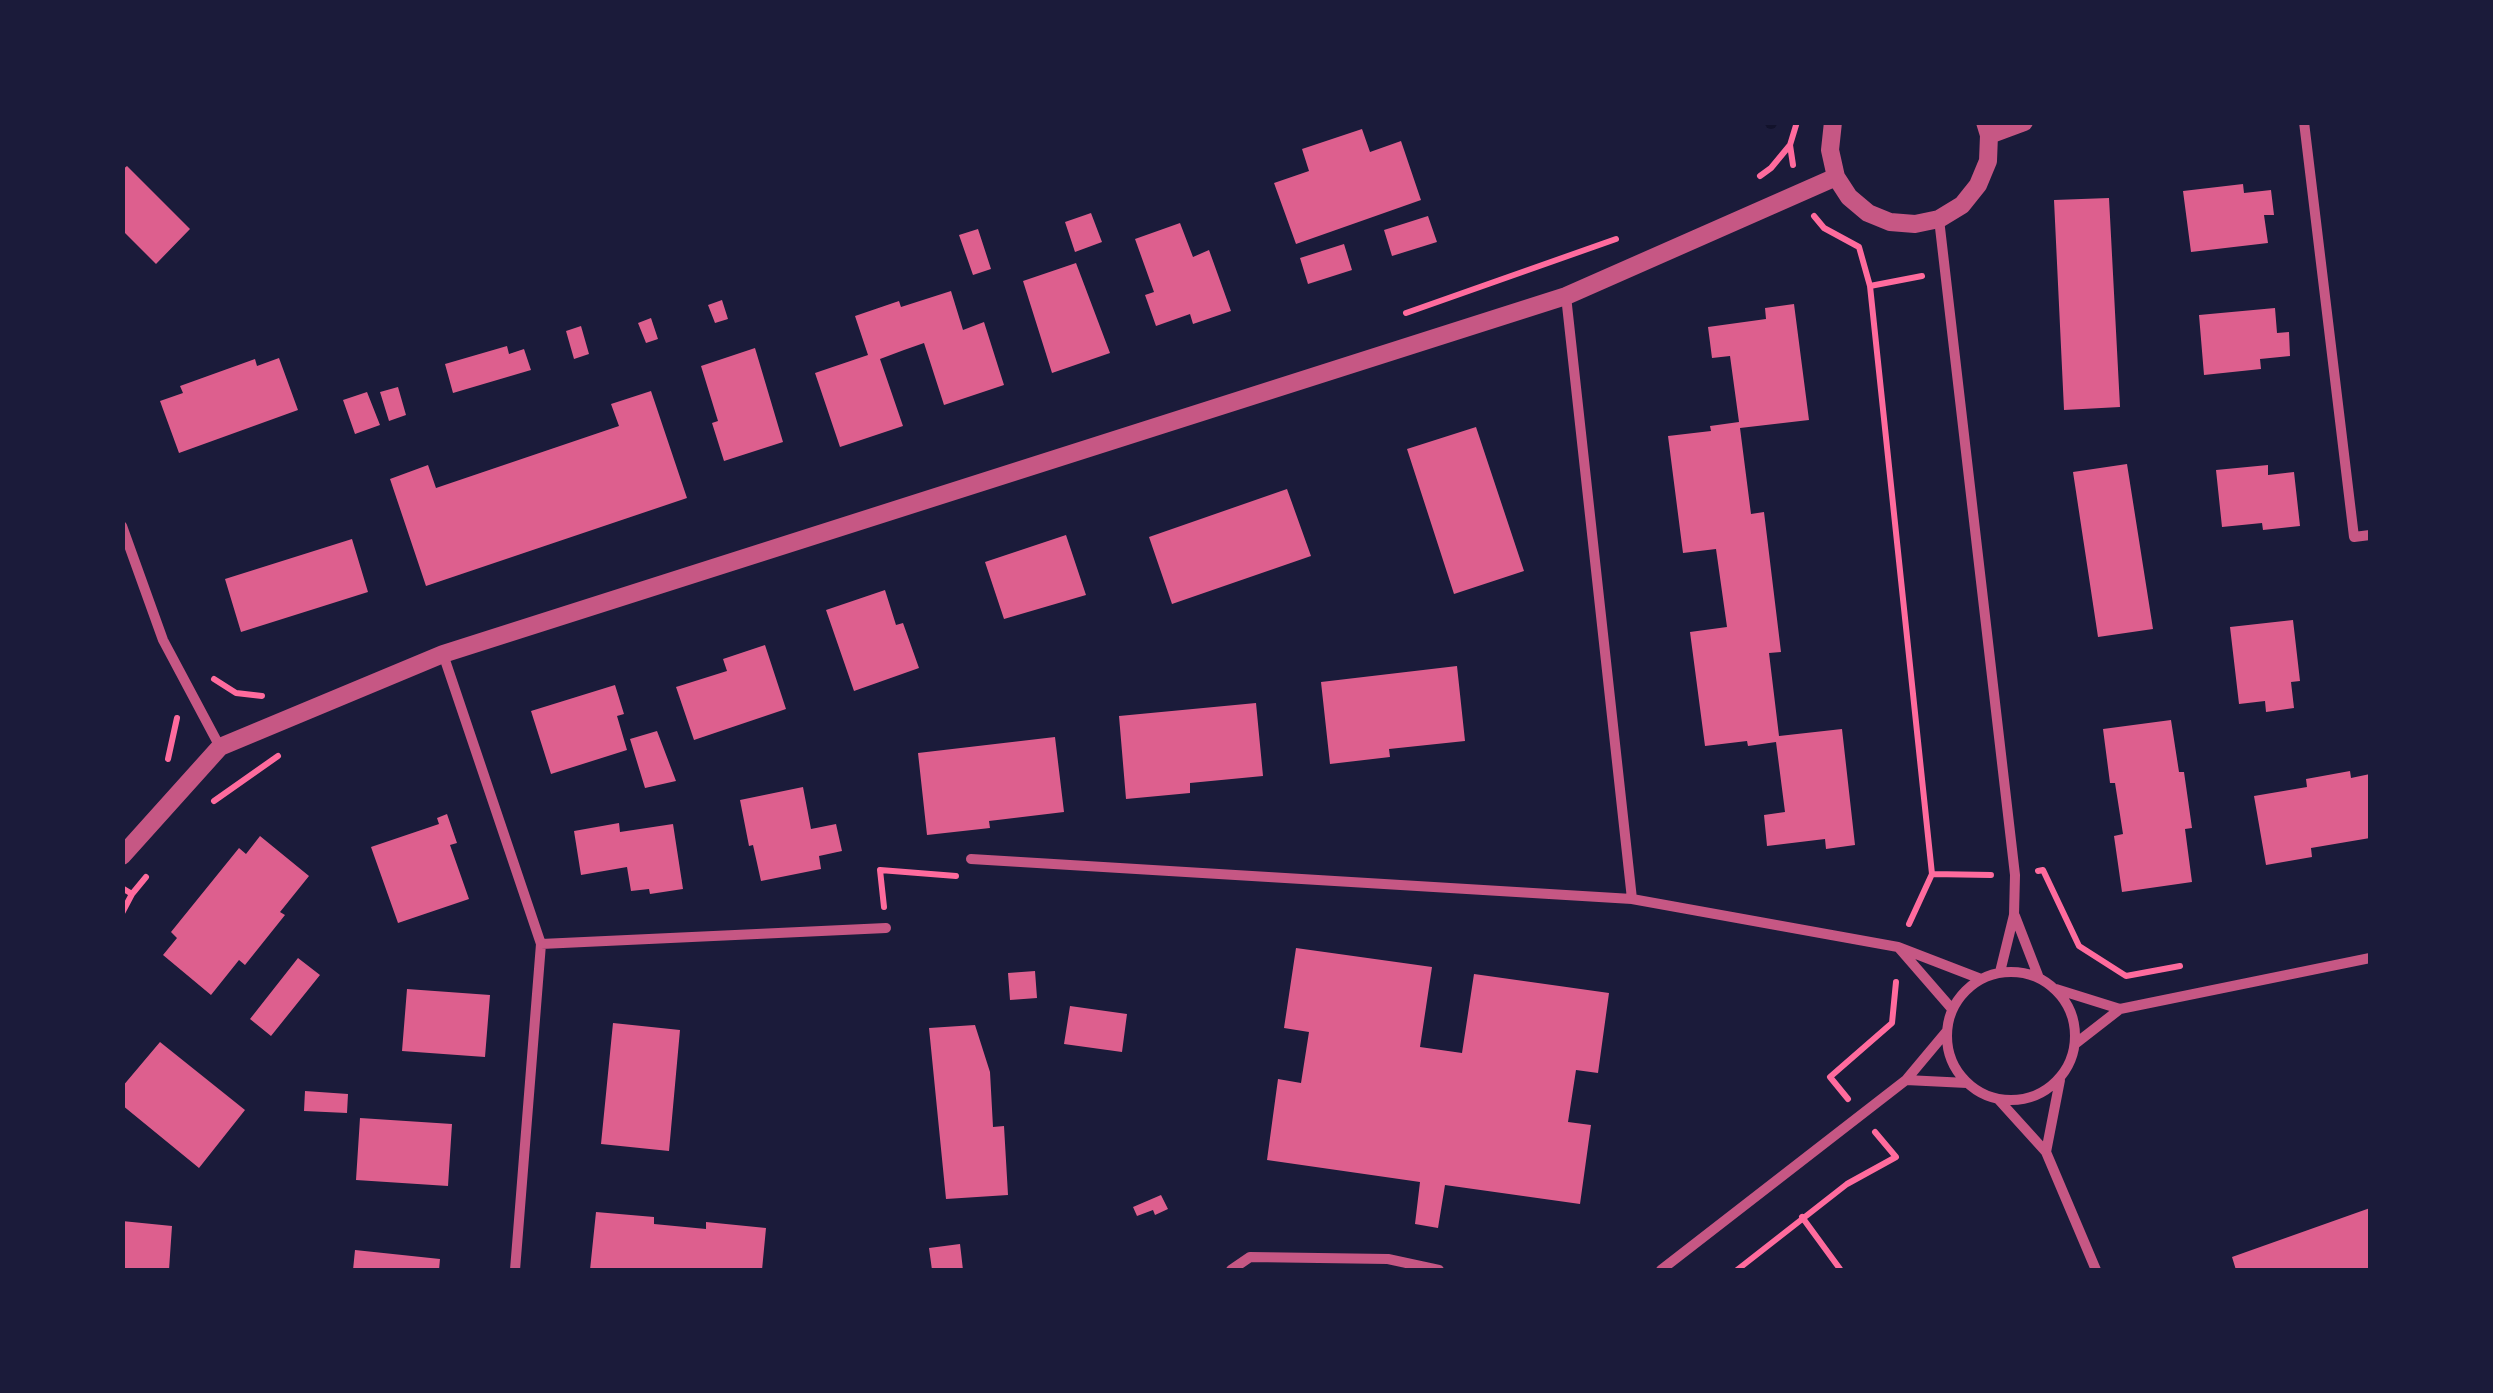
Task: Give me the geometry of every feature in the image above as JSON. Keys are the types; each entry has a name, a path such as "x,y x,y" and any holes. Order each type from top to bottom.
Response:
{"street":[{"path":"1833,122 1830,150 1836,176 1849,197 1868,213 1890,222 1915,224 1939,219 1962,205 1978,185 1988,161 1987,129 2024,122"},
{"path":"2304,122 2354,537 2370,535"},
{"path":"122,856 220,747 444,654 1566,296 1836,176"},
{"path":"1939,219 2015,875 2014,915 2000,972"},
{"path":"1566,296 1632,899"},
{"path":"122,526 163,640 220,747"},
{"path":"444,654 542,944 516,1270"},
{"path":"971,859 1632,899 1898,947 1981,979"},
{"path":"2014,915 2039,978"},
{"path":"542,944 886,928"},
{"path":"1898,947 1952,1010"},
{"path":"2075,1044 2120,1009 2370,958"},
{"path":"1966,1083 1949,1053 1947,1031 1952,1010 1965,991 1981,979 2000,972 2020,972 2056,989 2120,1009"},
{"path":"2046,1152 2060,1078 2075,1044 2075,1025 2068,1005 2056,989"},
{"path":"1661,1270 1906,1080 1947,1031"},
{"path":"1998,1099 2032,1097 2060,1078"},
{"path":"1906,1080 1966,1083 1998,1099 2046,1152 2096,1270"},
{"path":"1231,1270 1250,1257 1388,1259 1439,1270"}],"path":[{"path":"1797,122 1790,145 1796,194 1824,228 1859,247 1870,286 1932,874 1891,971 1896,980 1892,1023 1830,1077"},
{"path":"1870,286 1945,271"},
{"path":"212,802 292,746"},
{"path":"886,928 880,870 968,878 971,859"},
{"path":"122,913 154,867"},
{"path":"1932,874 2015,875 2042,870 2080,946 2126,976 2180,966"},
{"path":"122,888 132,894"},
{"path":"1737,1270 1847,1184 1896,1157"},
{"path":"1802,1217 1840,1269"}],"building":[{"path":"1362,129 1370,152 1401,141 1421,200 1296,244 1274,183 1309,171 1302,149"},
{"path":"127,166 190,229 156,264 122,230 122,170"},
{"path":"2243,184 2244,193 2271,190 2274,215 2264,215 2268,243 2191,252 2183,191"},
{"path":"2109,198 2120,407 2064,410 2054,200"},
{"path":"1091,213 1102,242 1075,252 1065,222"},
{"path":"1428,216 1437,242 1392,256 1384,230"},
{"path":"1180,223 1193,257 1209,250 1231,311 1193,324 1190,314 1156,326 1145,295 1154,292 1135,239"},
{"path":"978,229 991,269 973,275 959,235"},
{"path":"1344,244 1352,270 1308,284 1300,258"},
{"path":"1076,263 1110,353 1052,373 1023,281"},
{"path":"951,291 963,330 984,322 1004,385 944,405 924,343 880,359 903,426 840,447 815,373 868,355 855,316 899,301 901,307"},
{"path":"722,300 728,319 715,323 708,305"},
{"path":"1794,304 1809,420 1740,428 1751,514 1764,512 1781,652 1769,653 1779,736 1842,729 1855,845 1826,849 1825,839 1767,846 1764,815 1785,812 1776,742 1705,746 1690,632 1727,627 1716,549 1683,553 1668,436 1711,431 1710,426 1739,422 1730,356 1712,358 1708,327 1766,319 1765,308"},
{"path":"2275,308 2277,333 2289,332 2290,356 2260,359 2261,369 2204,375 2199,315"},
{"path":"651,318 658,339 646,343 638,323"},
{"path":"581,326 589,354 574,359 566,331"},
{"path":"507,346 509,354 524,349 531,370 453,393 445,364"},
{"path":"755,348 783,442 724,461 712,423 718,421 701,366"},
{"path":"279,358 298,410 179,453 160,401 183,393 180,386 255,359 257,366"},
{"path":"398,387 406,415 389,421 380,392"},
{"path":"651,391 687,498 426,586 390,479 428,465 436,488 619,426 611,404"},
{"path":"367,392 380,425 355,434 343,400"},
{"path":"1476,427 1524,571 1454,594 1407,449"},
{"path":"2127,464 2153,629 2098,637 2073,472"},
{"path":"2268,465 2268,475 2294,472 2300,526 2263,530 2262,523 2222,527 2216,470"},
{"path":"1287,489 1311,556 1172,604 1149,537"},
{"path":"1066,535 1086,595 1004,619 985,562"},
{"path":"352,539 368,592 241,632 225,579"},
{"path":"885,590 896,625 903,623 919,668 854,691 826,610"},
{"path":"2293,620 2300,681 2291,682 2294,708 2266,712 2265,701 2239,704 2230,627"},
{"path":"765,645 786,709 694,740 676,687 727,671 723,659"},
{"path":"1457,666 1465,741 1389,749 1390,757 1330,764 1321,682"},
{"path":"615,685 624,714 617,716 627,750 551,774 531,711"},
{"path":"1256,703 1263,776 1190,783 1190,793 1126,799 1119,716"},
{"path":"2171,720 2192,828 2185,829 2192,882 2122,892 2114,836 2123,834 2115,783 2110,783 2103,729"},
{"path":"657,731 676,781 645,788 630,739"},
{"path":"1055,737 1064,812 989,821 990,828 927,835 918,753"},
{"path":"2350,771 2351,778 2370,774 2370,838 2311,848 2312,857 2266,865 2254,796 2307,787 2306,779"},
{"path":"803,787 811,829 836,824 842,851 819,856 821,869 761,881 740,800"},
{"path":"447,814 457,843 450,845 469,899 398,923 371,847 439,824 437,818"},
{"path":"619,823 620,832 673,824 683,889 650,894 649,889 631,891 627,867 581,875 574,831"},
{"path":"260,836 309,876 280,912 285,915 245,965 239,960 211,995 163,955 177,938 171,932 239,848 246,854"},
{"path":"1296,948 1432,967 1420,1047 1462,1053 1474,974 1609,993 1598,1073 1576,1070 1568,1122 1591,1125 1580,1204 1445,1185 1438,1228 1415,1224 1420,1182 1267,1160 1278,1079 1301,1083 1309,1032 1284,1028"},
{"path":"298,958 320,975 271,1036 250,1019"},
{"path":"1035,971 1037,998 1010,1000 1008,973"},
{"path":"407,989 490,995 485,1057 402,1051"},
{"path":"1070,1006 1127,1014 1122,1052 1064,1044"},
{"path":"613,1023 680,1030 669,1151 601,1144"},
{"path":"975,1025 990,1072 993,1127 1004,1126 1008,1195 946,1199 929,1028"},
{"path":"160,1042 245,1110 199,1168 122,1105 122,1087"},
{"path":"305,1091 348,1094 347,1113 304,1111"},
{"path":"360,1118 452,1124 448,1186 356,1180"},
{"path":"1161,1195 1168,1209 1137,1216 1133,1207"},
{"path":"2370,1208 2370,1270 2236,1270 2232,1257"},
{"path":"596,1212 654,1217 654,1224 706,1229 706,1222 766,1228 762,1270 590,1270"},
{"path":"122,1221 172,1226 169,1270 122,1270"},
{"path":"960,1244 963,1270 932,1270 929,1248"},
{"path":"355,1250 440,1259 439,1270 353,1270"}]}
